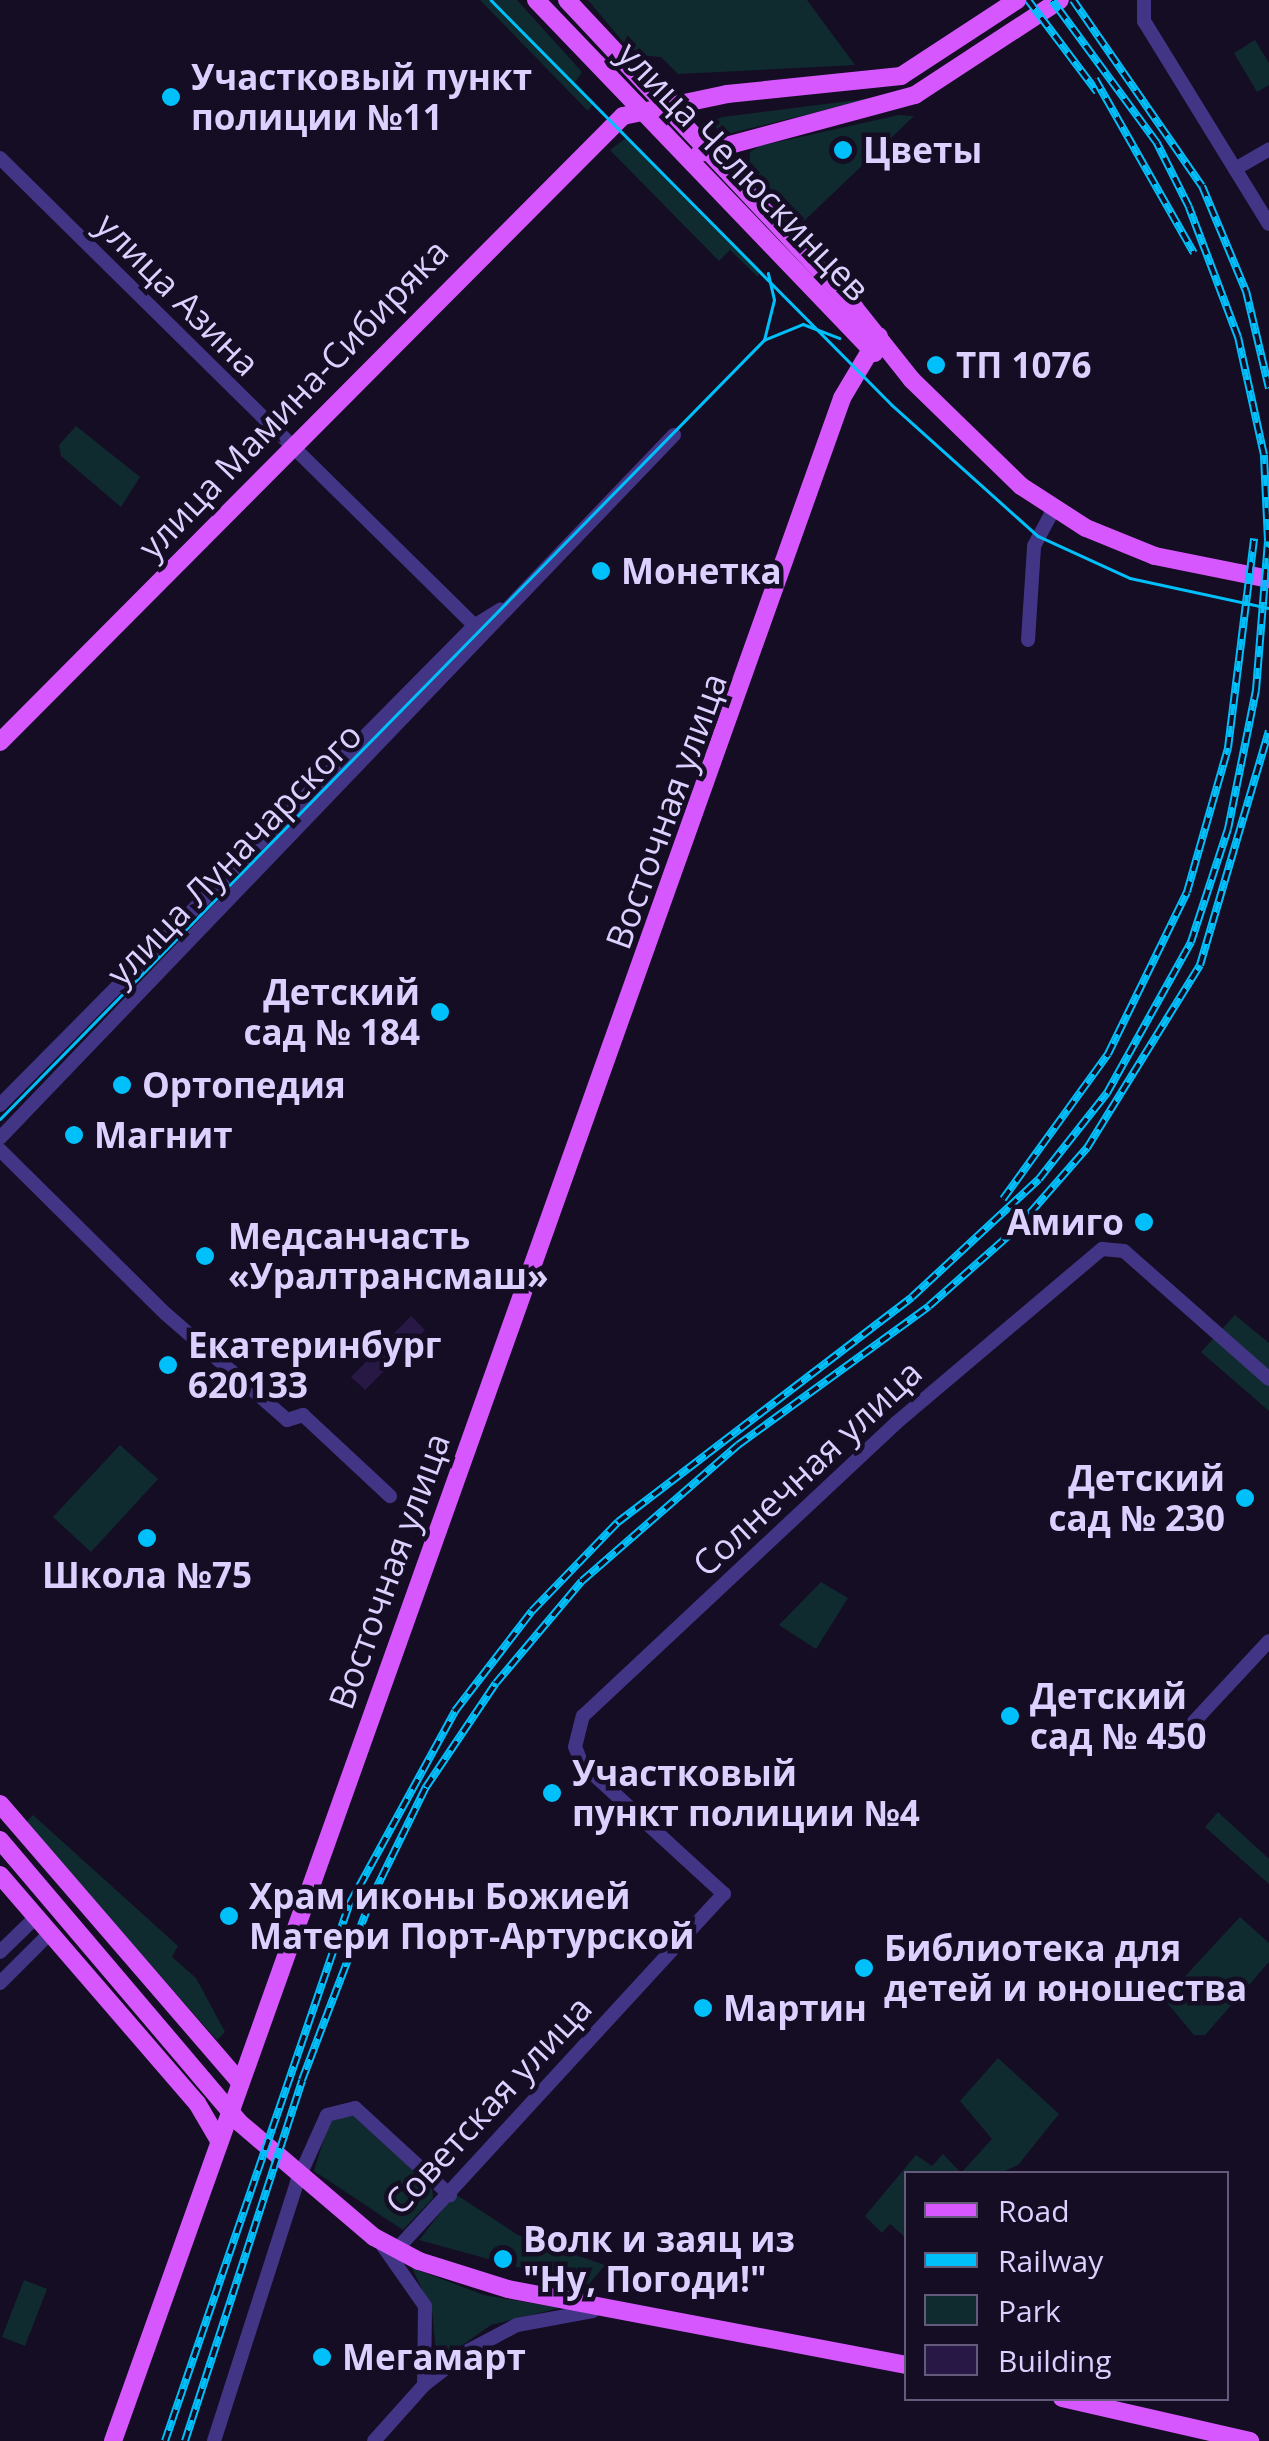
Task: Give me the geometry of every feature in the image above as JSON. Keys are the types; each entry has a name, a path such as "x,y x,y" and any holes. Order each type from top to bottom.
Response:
{"main road":[{"name":"улица Челюскинцев","path":"536,0 684,157 912,380 1053,511 1155,556 1269,579"},
{"name":"улица Челюскинцев","path":"567,0 708,152 873,341"},
{"name":"улица Мамина-Сибиряка","path":"0,742 595,141 640,112 664,105 901,76 1017,0"},
{"path":"684,157 916,94 1060,0"},
{"name":"Восточная улица","path":"113,2441 238,2080 873,341"},
{"path":"0,1804 238,2080"},
{"name":"Советская улица","path":"0,1840 240,2124 374,2237 463,2278 904,2365"},
{"path":"0,1875 172,2074 218,2140"},
{"path":"172,2074 200,2069 209,2055 203,2038"},
{"path":"1075,2401 1250,2441"}],"street":[{"path":"1144,0 1144,21 1269,224"},
{"path":"1235,169 1269,149"},
{"name":"улица Азина","path":"0,158 487,638"},
{"name":"улица Луначарского","path":"0,1138 487,638 505,608 674,436"},
{"path":"1028,640 1035,541 1053,511"},
{"name":"улица Луначарского","path":"0,1104 474,626 505,608"},
{"path":"0,1150 166,1314 288,1420 303,1415 390,1496"},
{"name":"Солнечная улица","path":"575,1747 583,1716 896,1423 1102,1248 1124,1251 1269,1379"},
{"path":"1190,1727 1269,1641"},
{"name":"Советская улица","path":"397,2249 724,1894 604,1788 575,1747"},
{"path":"0,1952 36,1916"},
{"path":"0,1983 51,1932"},
{"path":"214,2441 296,2182 328,2114 354,2108 450,2195"},
{"path":"374,2237 425,2306 424,2385"},
{"path":"374,2441 424,2385 517,2325 568,2312 615,2310"}],"green space":[{"path":"480,0 517,0 582,72 575,82 594,102 588,111"},
{"path":"588,0 807,0 855,65 678,74 661,57 634,55"},
{"path":"1255,40 1269,63 1269,85 1257,92 1234,53"},
{"path":"873,98 723,135 711,122 722,117"},
{"path":"899,115 914,116 804,221 749,169 750,152 760,146"},
{"path":"627,137 760,269 758,277 730,250 719,261 610,150"},
{"path":"76,426 140,477 121,507 61,456 59,445"},
{"path":"1235,1315 1269,1343 1269,1411 1201,1352"},
{"path":"120,1445 158,1479 91,1552 53,1517"},
{"path":"821,1582 848,1598 816,1649 779,1625"},
{"path":"1218,1812 1269,1859 1269,1884 1205,1827"},
{"path":"33,1815 178,1946 172,1957 196,1978 225,2032 217,2040 25,1823"},
{"path":"1240,1917 1269,1943 1269,1962 1205,2035 1194,2035 1164,1999"},
{"path":"998,2058 1059,2114 1018,2165 1004,2171 963,2171 992,2139 960,2101"},
{"path":"352,2115 432,2187 433,2198 403,2230 314,2171 329,2122"},
{"path":"943,2154 959,2171 904,2171 904,2236 890,2224 882,2233 865,2216 916,2155 932,2166"},
{"path":"455,2194 518,2235 605,2265 587,2286 419,2240"},
{"path":"412,2268 484,2295 560,2308 491,2325 437,2363 432,2310"},
{"path":"24,2280 47,2289 25,2346 2,2337"}],"building":[{"path":"411,1316 425,1330 365,1390 351,1377"}],"tram line":[{"path":"491,0 892,405 1038,536 1130,578 1269,608"},
{"path":"764,340 774,300 768,274"},
{"path":"0,1119 764,340 803,324 839,338"}],"railway":[{"path":"1028,0 1097,92"},
{"path":"165,2441 349,1905 455,1711 532,1611 618,1522 912,1297 1039,1179 1107,1093 1191,942 1228,829 1256,690 1268,541 1264,455 1238,337 1189,207 1157,143 1052,0"},
{"path":"1073,0 1202,186 1246,291 1269,388"},
{"path":"1095,79 1194,253"},
{"path":"1003,1199 1108,1054 1187,892 1228,748 1254,539"},
{"path":"185,2441 302,2080 372,1897 426,1787 496,1683 582,1581 738,1445 929,1306 1016,1229 1087,1148 1200,965 1269,731"}],"place":[{"name":"Участковый пункт полиции №11","path":"171,97"},
{"name":"Цветы","path":"843,150"},
{"name":"ТП 1076","path":"936,365"},
{"name":"Монетка","path":"601,571"},
{"name":"Детский сад № 184","path":"440,1012"},
{"name":"Ортопедия","path":"122,1085"},
{"name":"Магнит","path":"74,1135"},
{"name":"Амиго","path":"1144,1222"},
{"name":"Медсанчасть «Уралтрансмаш»","path":"205,1256"},
{"name":"Екатеринбург 620133","path":"168,1365"},
{"name":"Детский сад № 230","path":"1245,1498"},
{"name":"Школа №75","path":"147,1538"},
{"name":"Детский сад № 450","path":"1010,1716"},
{"name":"Участковый пункт полиции №4","path":"552,1793"},
{"name":"Храм иконы Божией Матери Порт-Артурской","path":"229,1916"},
{"name":"Библиотека для детей и юношества","path":"864,1968"},
{"name":"Мартин","path":"703,2008"},
{"name":"Волк и заяц из \"Ну, Погоди!\"","path":"503,2259"},
{"name":"Мегамарт","path":"322,2357"}]}
